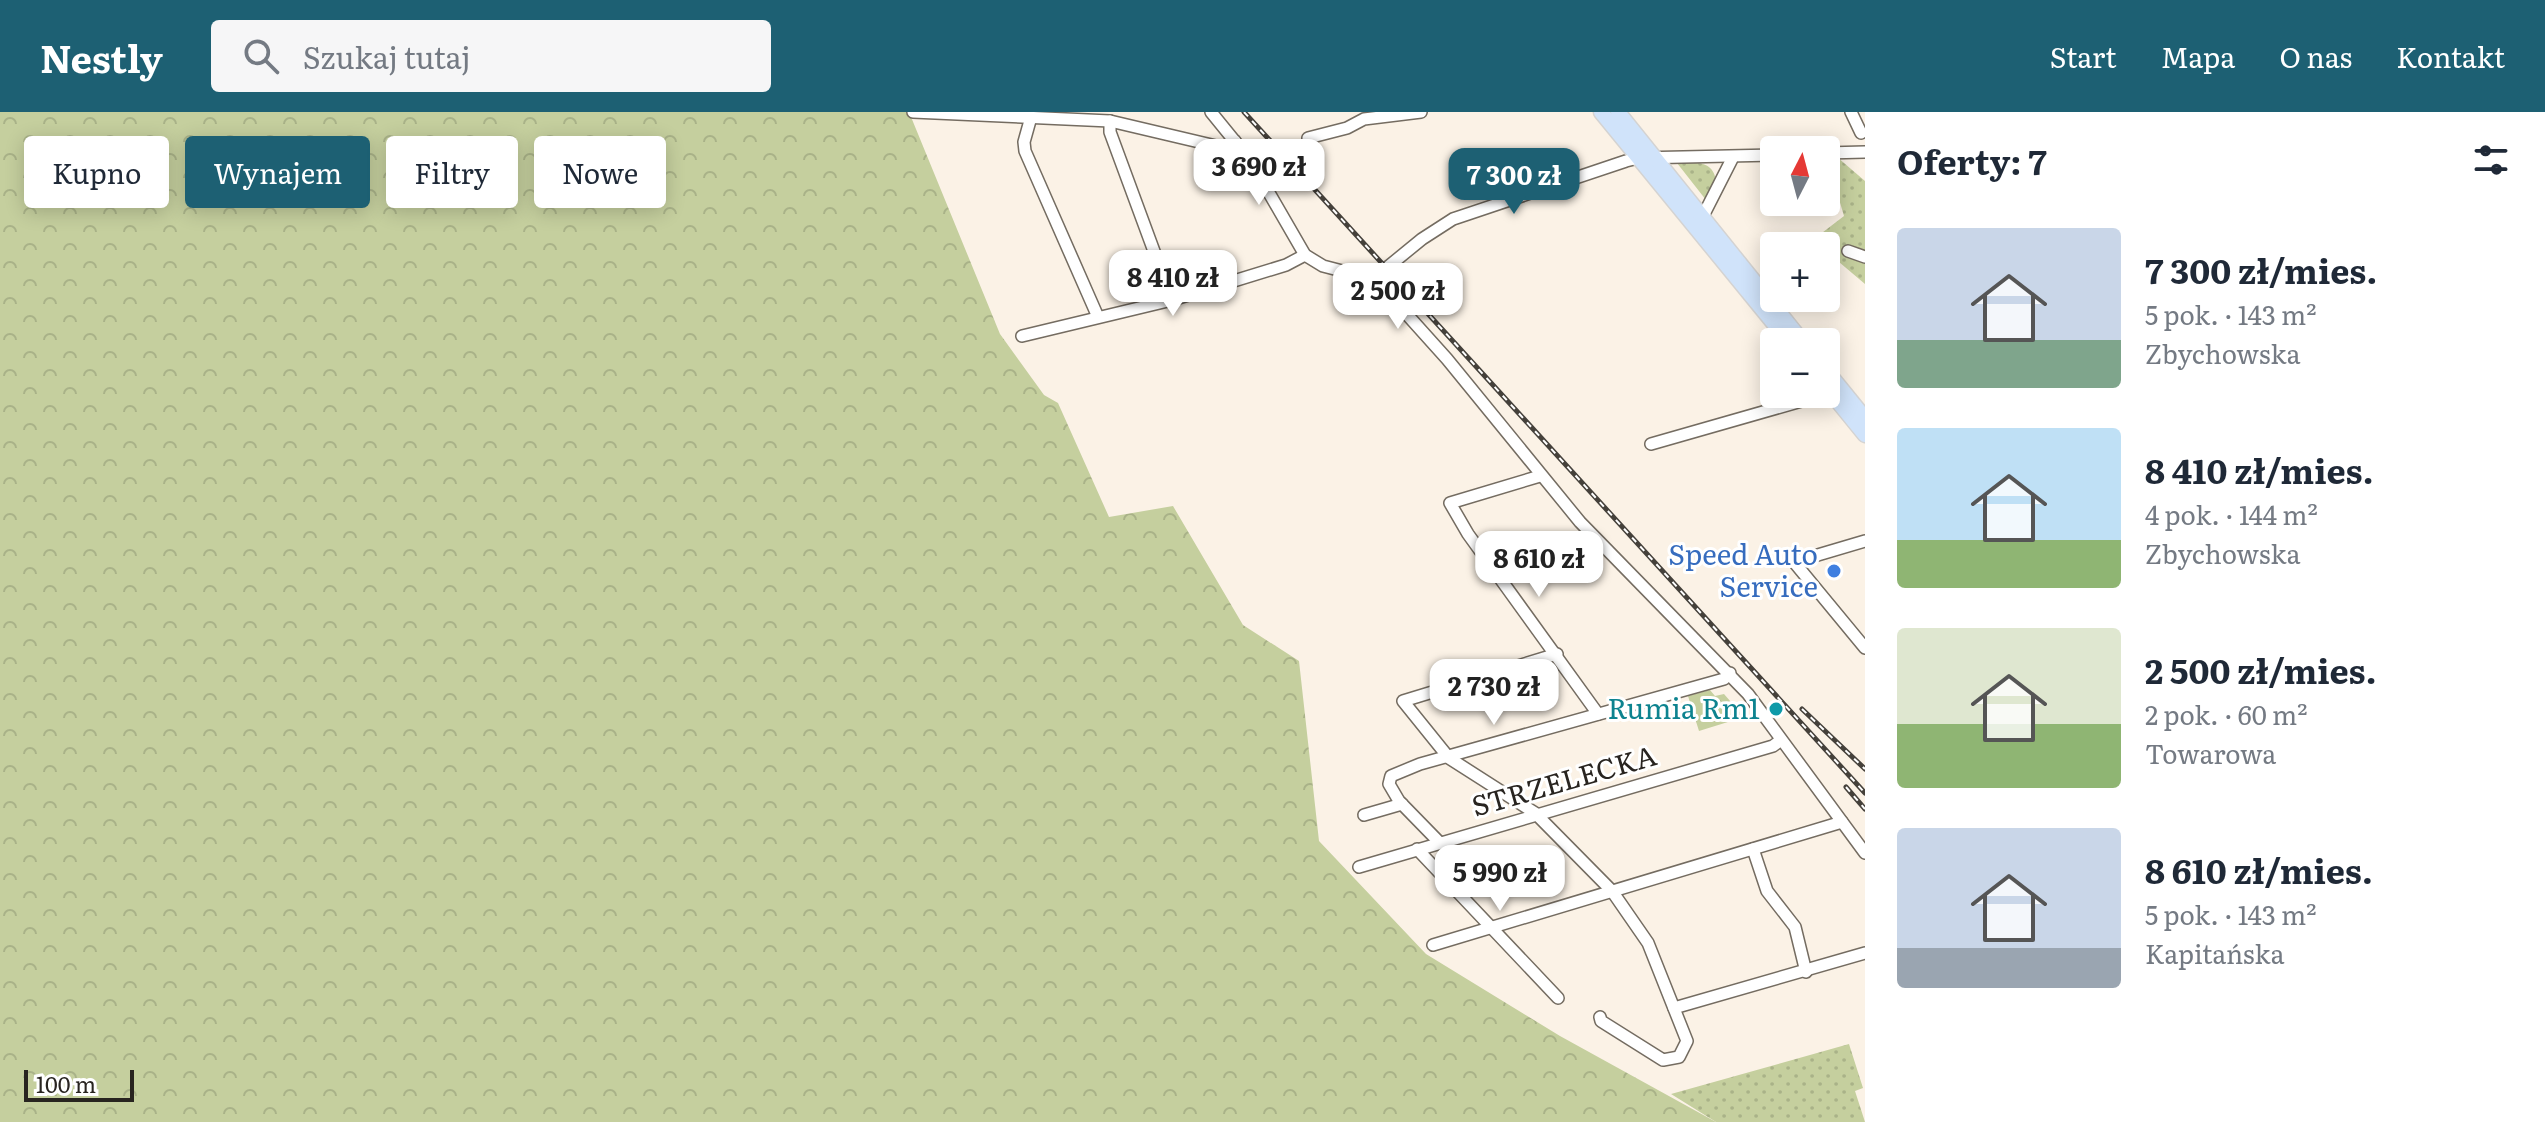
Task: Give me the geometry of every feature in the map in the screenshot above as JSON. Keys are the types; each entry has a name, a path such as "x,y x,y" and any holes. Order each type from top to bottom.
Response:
{"main road":[{"path":"1601,112 1778,328"},
{"path":"1618,112 1792,328"},
{"path":"1840,387 1865,418"},
{"path":"1840,407 1865,435"}],"street":[{"path":"913,112 1110,121 1216,146 1224,147 1235,141"},
{"path":"1211,112 1264,181 1305,255 1323,266 1373,279 1447,359 1540,476 1616,559 1730,673 1865,853"},
{"path":"1308,138 1347,128 1364,119 1421,112"},
{"path":"1851,112 1861,133"},
{"path":"1031,117 1025,151 1098,317"},
{"path":"1110,121 1110,132 1172,300"},
{"path":"1840,153 1865,152"},
{"path":"1373,279 1422,239 1462,215 1638,158 1760,156"},
{"path":"1708,157 1719,180"},
{"path":"1703,216 1733,157"},
{"path":"1848,251 1865,257"},
{"path":"1022,336 1172,300 1286,265 1305,255"},
{"path":"1651,444 1773,408"},
{"path":"1540,476 1450,503 1468,534 1598,714"},
{"path":"1865,541 1794,562 1865,648"},
{"path":"1557,654 1403,701 1449,758 1535,813 1612,891 1648,943 1687,1041 1683,1052 1672,1059 1655,1055 1601,1021 1600,1017"},
{"path":"1439,842 1402,804 1389,784 1391,776 1420,764 1724,679 1730,673"},
{"name":"STRZELECKA","path":"1359,867 1535,813 1773,746 1781,740"},
{"path":"1364,815 1402,804"},
{"path":"1433,945 1842,822"},
{"path":"1417,849 1558,998"},
{"path":"1753,849 1767,891 1795,927 1806,972"},
{"path":"1674,1008 1865,953"}],"green space":[{"path":"0,112 909,112 1000,334 1044,395 1058,403 1109,517 1173,506 1243,625 1299,661 1319,841 1426,954 1560,1036 1716,1122 0,1122"},
{"path":"1840,160 1865,181 1865,284 1840,263 1840,232 1823,232 1844,216 1840,202"},
{"path":"1677,163 1696,163 1711,168 1716,180 1706,200"},
{"path":"1710,690 1715,696 1724,694 1744,717 1699,731 1688,696"},
{"path":"1849,1044 1863,1088 1855,1091 1865,1122 1716,1122 1671,1094"}],"railway":[{"path":"1244,112 1865,793"},
{"path":"1802,709 1865,769"},
{"path":"1846,787 1865,809"}],"place":[{"name":"Speed Auto Service","path":"1834,571"},
{"name":"Rumia Rm1","path":"1776,709"}]}
